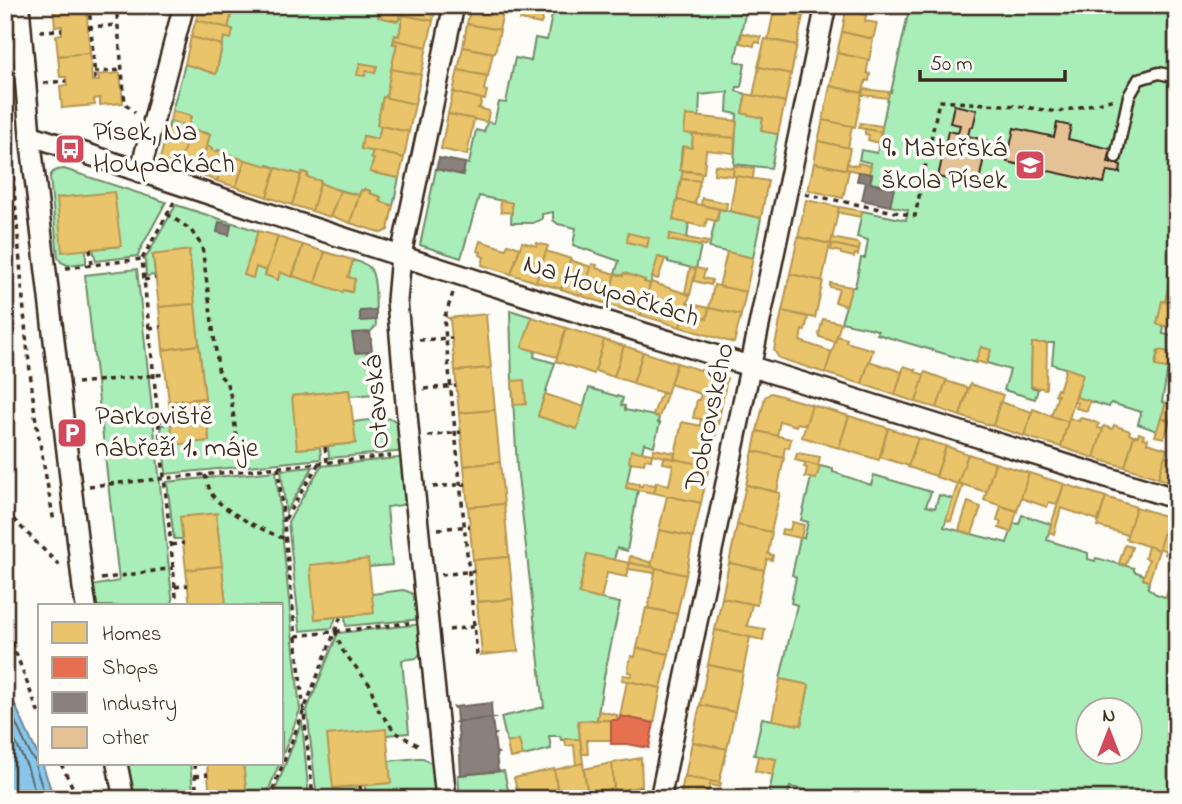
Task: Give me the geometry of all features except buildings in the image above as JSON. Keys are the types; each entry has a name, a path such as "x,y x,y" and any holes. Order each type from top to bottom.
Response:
{"street":[{"path":"19,5 30,135 86,604"},
{"path":"140,172 184,5"},
{"name":"Otavská","path":"446,799 397,301 401,255 454,5"},
{"name":"Dobrovského","path":"652,793 750,366 827,5"},
{"name":"Na Houpačkách","path":"30,135 750,366 1177,499"},
{"path":"117,766 124,799"}],"lane":[{"path":"1116,157 1129,96 1139,79 1158,73 1177,77"}],"path":[{"path":"89,5 94,72 92,78"},
{"path":"116,5 125,103 142,119"},
{"path":"89,27 118,25"},
{"path":"36,32 62,30"},
{"path":"94,72 122,70"},
{"path":"40,83 66,81"},
{"path":"805,194 915,216 939,102 1018,106 1058,113 1129,96"},
{"path":"13,174 35,415 55,530"},
{"path":"175,200 142,258 177,604"},
{"path":"167,214 190,229 202,246 219,375 226,381 231,397 241,471"},
{"path":"90,249 92,264"},
{"path":"66,268 142,258"},
{"path":"144,280 155,278"},
{"path":"455,288 444,318 449,338 451,387 477,627 477,655"},
{"path":"149,328 161,327"},
{"path":"401,342 449,338"},
{"path":"59,385 166,374"},
{"path":"405,391 456,386"},
{"path":"158,421 171,420"},
{"path":"71,488 327,462 410,446 458,433"},
{"path":"325,447 327,462"},
{"path":"284,521 319,463"},
{"path":"278,467 313,799"},
{"path":"205,475 214,496 230,509 257,527 286,539"},
{"path":"414,489 463,484"},
{"path":"5,514 62,568 60,556"},
{"path":"419,531 467,526"},
{"path":"171,545 184,543"},
{"path":"82,582 173,568"},
{"path":"424,576 471,572"},
{"path":"175,587 188,585"},
{"path":"284,761 341,616"},
{"path":"5,624 38,712"},
{"path":"296,636 335,631 477,627"},
{"path":"335,631 343,651 370,685 377,708 395,732 442,758"},
{"path":"62,766 72,786 83,799"},
{"path":"194,766 197,799"},
{"path":"269,799 282,766"},
{"path":"195,776 208,774"},
{"path":"360,786 361,799"},
{"path":"600,799 652,793"}],"green space":[{"path":"234,5 404,5 398,14 380,10 379,17 398,21 400,14 403,15 399,36 395,35 393,44 397,44 386,98 383,97 377,125 381,126 378,139 364,136 361,148 373,151 371,158 374,159 370,172 399,178 393,206 379,201 381,197 365,189 359,195 331,188 307,177 308,174 303,172 301,175 290,173 211,150 212,148 207,146 210,134 197,131 194,137 188,138 176,135 178,129 168,127 170,121 188,125 191,116 172,111 185,64 216,74 224,37 231,38 233,30 228,28"},
{"path":"528,5 747,5 735,61 745,64 741,87 737,87 736,91 746,94 742,113 763,118 761,131 778,134 771,168 734,164 737,114 727,112 728,92 700,95 700,134 693,134 692,148 682,147 680,170 683,171 673,220 689,223 687,238 670,234 669,240 701,246 696,269 659,257 650,284 624,273 623,276 615,274 619,261 573,245 576,228 558,224 553,220 553,212 542,214 542,219 533,223 511,223 512,203 479,196 461,258 420,245 436,169 463,175 465,163 469,164 476,130 484,132 487,122 494,123 499,102 506,103 515,58 531,61 535,38 547,40 552,15 527,10"},
{"path":"910,5 1177,5 1177,272 1172,271 1157,324 1164,326 1163,334 1177,337 1177,354 1158,351 1155,365 1168,368 1162,402 1166,403 1157,431 1138,424 1141,412 1111,403 1109,407 1076,397 1083,374 1052,364 1054,343 1032,343 1031,387 1038,389 1035,399 1004,390 1010,370 987,363 991,350 981,347 976,363 877,334 878,331 874,329 841,322 852,287 855,287 861,258 865,258 868,240 857,237 862,211 906,220 908,210 890,206 894,188 870,183 871,163 859,160 861,150 877,153"},
{"path":"64,169 166,202 138,256 96,261 93,249 120,246 114,193 57,198 86,249 86,263 67,265 61,262 58,257 50,177 53,172"},
{"path":"176,205 258,231 245,275 252,277 256,267 267,271 265,275 277,279 280,272 351,292 355,280 348,277 353,260 366,264 372,271 376,326 370,332 375,394 350,396 349,390 293,396 298,449 320,447 321,459 166,474 161,425 171,424 209,440 189,251 153,255 155,275 146,276 145,259"},
{"path":"719,209 761,218 753,258 709,248"},
{"path":"137,269 173,604 96,604 92,586 119,581 85,275"},
{"path":"510,310 532,317 523,347 535,351 534,357 555,363 538,416 577,429 589,388 623,398 621,405 625,406 625,410 659,417 660,423 654,446 644,443 642,452 631,462 626,488 638,490 627,551 617,548 614,560 587,555 579,594 620,603 597,720 578,721 580,739 561,740 560,736 549,736 551,749 523,756 519,741 507,743 501,717 544,707 517,467"},
{"path":"384,418 398,423 406,451 329,458 328,446 355,443 353,422"},
{"path":"407,457 406,500 402,505 387,507 392,565 368,567 316,619 336,617 332,628 300,631 288,522 321,466"},
{"path":"820,466 871,485 874,475 931,492 926,506 935,508 939,495 953,499 944,527 1007,543 1014,523 1019,524 1022,515 1051,524 1047,540 1088,553 1088,559 1095,561 1096,558 1134,568 1134,571 1144,575 1143,579 1149,581 1148,588 1156,594 1177,601 1177,780 1170,799 1152,799 1135,792 1133,799 850,799 790,787 787,797 769,793 776,759 754,755 762,718 801,725 809,685 780,679 797,605 791,603 796,577 792,575 800,538 804,538 808,522 801,520 811,478 816,478"},
{"path":"313,467 286,512 281,470"},
{"path":"276,471 300,710 284,752 284,604 226,604 216,514 181,517 183,539 174,539 167,482"},
{"path":"403,590 415,597 422,619 346,626 345,616 373,613 371,594"},
{"path":"422,624 423,649 417,658 402,660 409,733 386,735 334,788 356,786 355,799 317,799 307,710 338,633"},
{"path":"302,721 309,799 272,799"},
{"path":"423,758 434,765 439,799 369,799 364,785 388,761"},
{"path":"127,766 190,766 194,799 134,799"},
{"path":"243,766 278,766 265,799 237,799 247,797"},
{"path":"504,771 510,799 460,799 458,775"}],"water":[{"path":"5,683 38,756 38,766 43,766 54,799 5,799"}],"place":[{"name":"Písek, Na Houpačkách","path":"70,149"},
{"name":"9. Mateřská škola Písek","path":"1030,165"},
{"name":"Parkoviště nábřeží 1. máje","path":"72,433"}]}
